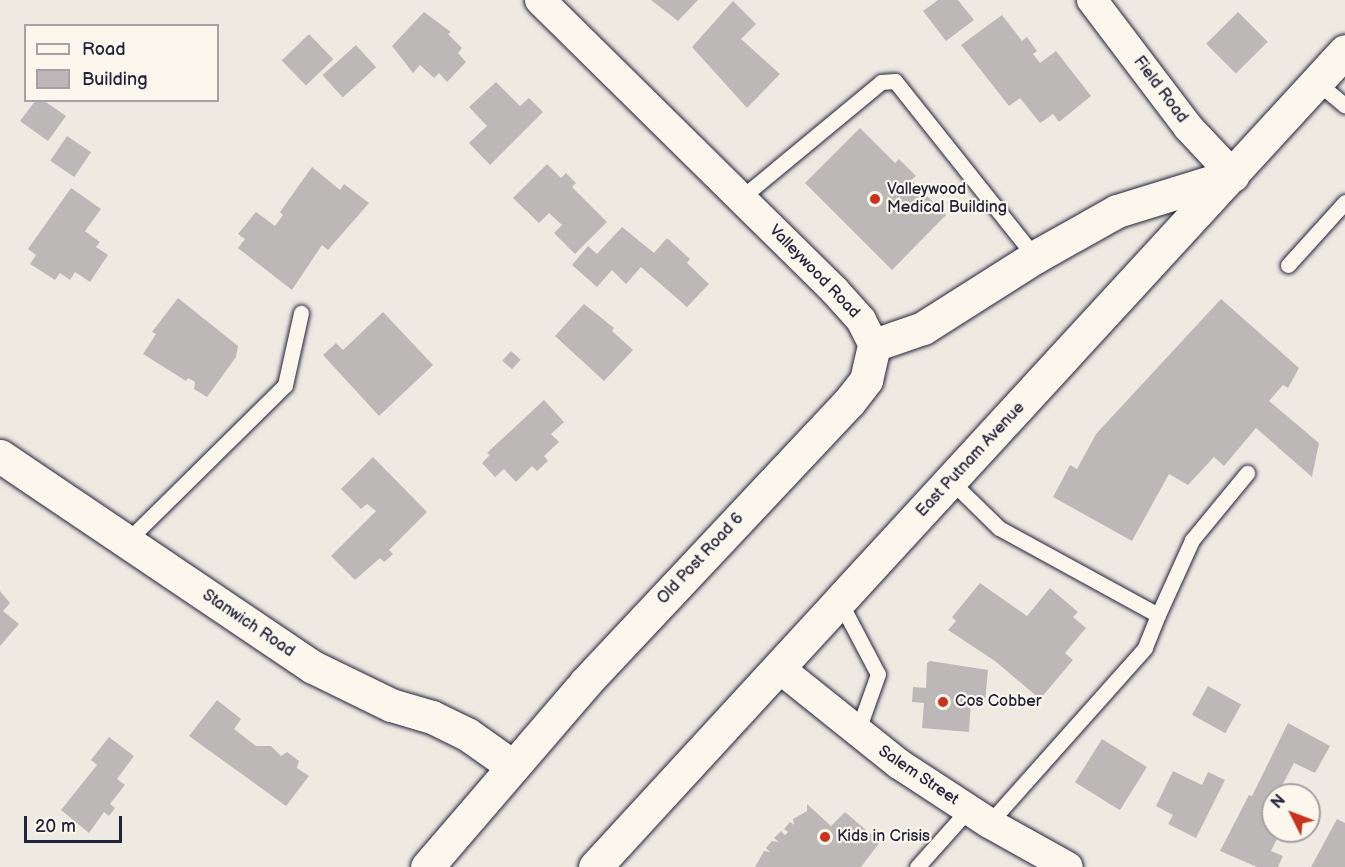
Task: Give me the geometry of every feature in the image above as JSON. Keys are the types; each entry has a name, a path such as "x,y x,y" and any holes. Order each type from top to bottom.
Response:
{"street":[{"name":"Valleywood Road","path":"540,0 861,320 874,345"},
{"name":"Field Road","path":"1092,0 1188,127 1233,175"},
{"name":"East Putnam Avenue","path":"595,867 1345,51"},
{"path":"874,345 923,328 1035,257 1117,211 1233,175"},
{"name":"Old Post Road 6","path":"427,867 511,765 849,402 866,380 874,345"},
{"name":"Stanwich Road","path":"0,456 313,667 391,705 432,717 467,734 511,765"},
{"name":"Salem Street","path":"779,668 856,733 978,817 1068,867"}],"lane":[{"path":"741,198 881,82 895,81 1035,257"},
{"path":"1318,83 1345,106"},
{"path":"1288,265 1345,202"},
{"path":"126,542 285,385 301,313"},
{"path":"917,867 978,817 1145,648 1192,540 1247,473"},
{"path":"951,482 999,528 1158,615"},
{"path":"840,602 878,674 856,733"}],"building":[{"path":"651,0 698,0 678,21"},
{"path":"938,0 958,0 974,20 946,41 923,11"},
{"path":"733,1 756,24 741,39 780,74 747,108 692,47"},
{"path":"424,12 451,32 448,34 462,48 458,53 466,62 447,82 439,73 434,78 420,65 413,73 392,46"},
{"path":"1238,12 1268,42 1236,74 1206,44"},
{"path":"1002,15 1022,41 1027,37 1037,51 1033,54 1040,63 1056,51 1091,96 1059,122 1053,114 1040,123 1020,98 1009,106 961,45"},
{"path":"309,34 333,59 306,86 282,60"},
{"path":"356,45 376,67 343,97 323,75"},
{"path":"496,82 520,106 529,98 543,112 490,165 469,143 487,126 469,107"},
{"path":"34,102 46,102 66,116 48,141 20,121"},
{"name":"Valleywood Medical Building","path":"860,128 895,163 899,159 916,176 911,180 946,215 892,270 805,183"},
{"path":"67,136 91,152 74,177 50,161"},
{"path":"547,164 561,178 566,173 576,183 572,187 607,222 575,254 554,233 562,225 549,213 539,223 513,198"},
{"path":"312,167 340,190 344,184 369,203 328,250 322,245 292,290 238,248 245,239 238,234 256,212 275,226 283,215 280,212"},
{"path":"71,188 101,209 85,231 100,242 96,247 108,255 90,282 75,272 70,280 60,273 55,280 30,264 36,255 28,249"},
{"path":"622,227 654,253 667,238 690,259 687,263 709,284 687,307 641,267 626,284 612,270 597,287 572,265 588,246 597,254"},
{"path":"178,298 238,346 236,357 207,397 194,389 195,382 188,378 186,381 143,354 156,334 152,332"},
{"path":"1221,299 1299,368 1288,388 1283,385 1269,401 1319,443 1312,477 1256,428 1224,466 1214,457 1188,485 1169,474 1132,541 1053,497 1070,465 1077,469 1096,434"},
{"path":"584,304 614,328 612,331 633,350 604,381 555,336"},
{"path":"383,312 433,365 379,416 323,355 336,343 343,350"},
{"path":"511,351 521,360 512,369 502,361"},
{"path":"544,400 564,422 551,434 559,442 544,456 548,461 537,471 532,466 516,482 504,469 495,477 482,463 490,455 487,453"},
{"path":"373,457 427,512 389,550 393,554 384,562 380,558 355,580 331,556 376,511 367,504 361,509 341,489"},
{"path":"980,583 1027,616 1050,588 1078,612 1073,617 1086,628 1065,653 1073,660 1040,699 995,661 948,630 956,621 952,617"},
{"path":"0,591 10,603 3,611 19,624 0,646"},
{"path":"930,661 988,670 985,702 971,701 969,732 922,728 924,703 912,702 913,687 926,688 927,663"},
{"path":"1208,686 1241,704 1225,733 1192,715"},
{"path":"217,700 241,719 234,729 256,746 271,746 281,756 287,752 299,761 297,768 309,776 286,806 189,736"},
{"path":"1288,723 1330,746 1315,773 1294,763 1283,783 1261,783 1261,843 1275,843 1271,851 1283,856 1278,867 1257,867 1220,851 1249,795 1252,796"},
{"path":"109,737 134,756 117,779 125,785 110,804 115,808 109,816 104,812 89,833 61,810 97,765 91,760"},
{"path":"1102,739 1147,767 1120,810 1075,782"},
{"path":"1173,771 1202,785 1208,772 1225,780 1196,838 1168,824 1173,815 1156,806"},
{"name":"Kids in Crisis","path":"807,804 831,826 845,812 880,842 861,867 755,867 764,851 770,852 766,848 772,841 779,842 774,838 781,831 785,835 788,832 784,829 790,822 794,825 793,819 807,811"},
{"path":"1337,819 1345,823 1345,867 1311,867"}],"place":[{"name":"Valleywood Medical Building","path":"875,199"},
{"name":"Cos Cobber","path":"943,702"},
{"name":"Kids in Crisis","path":"825,837"}]}
